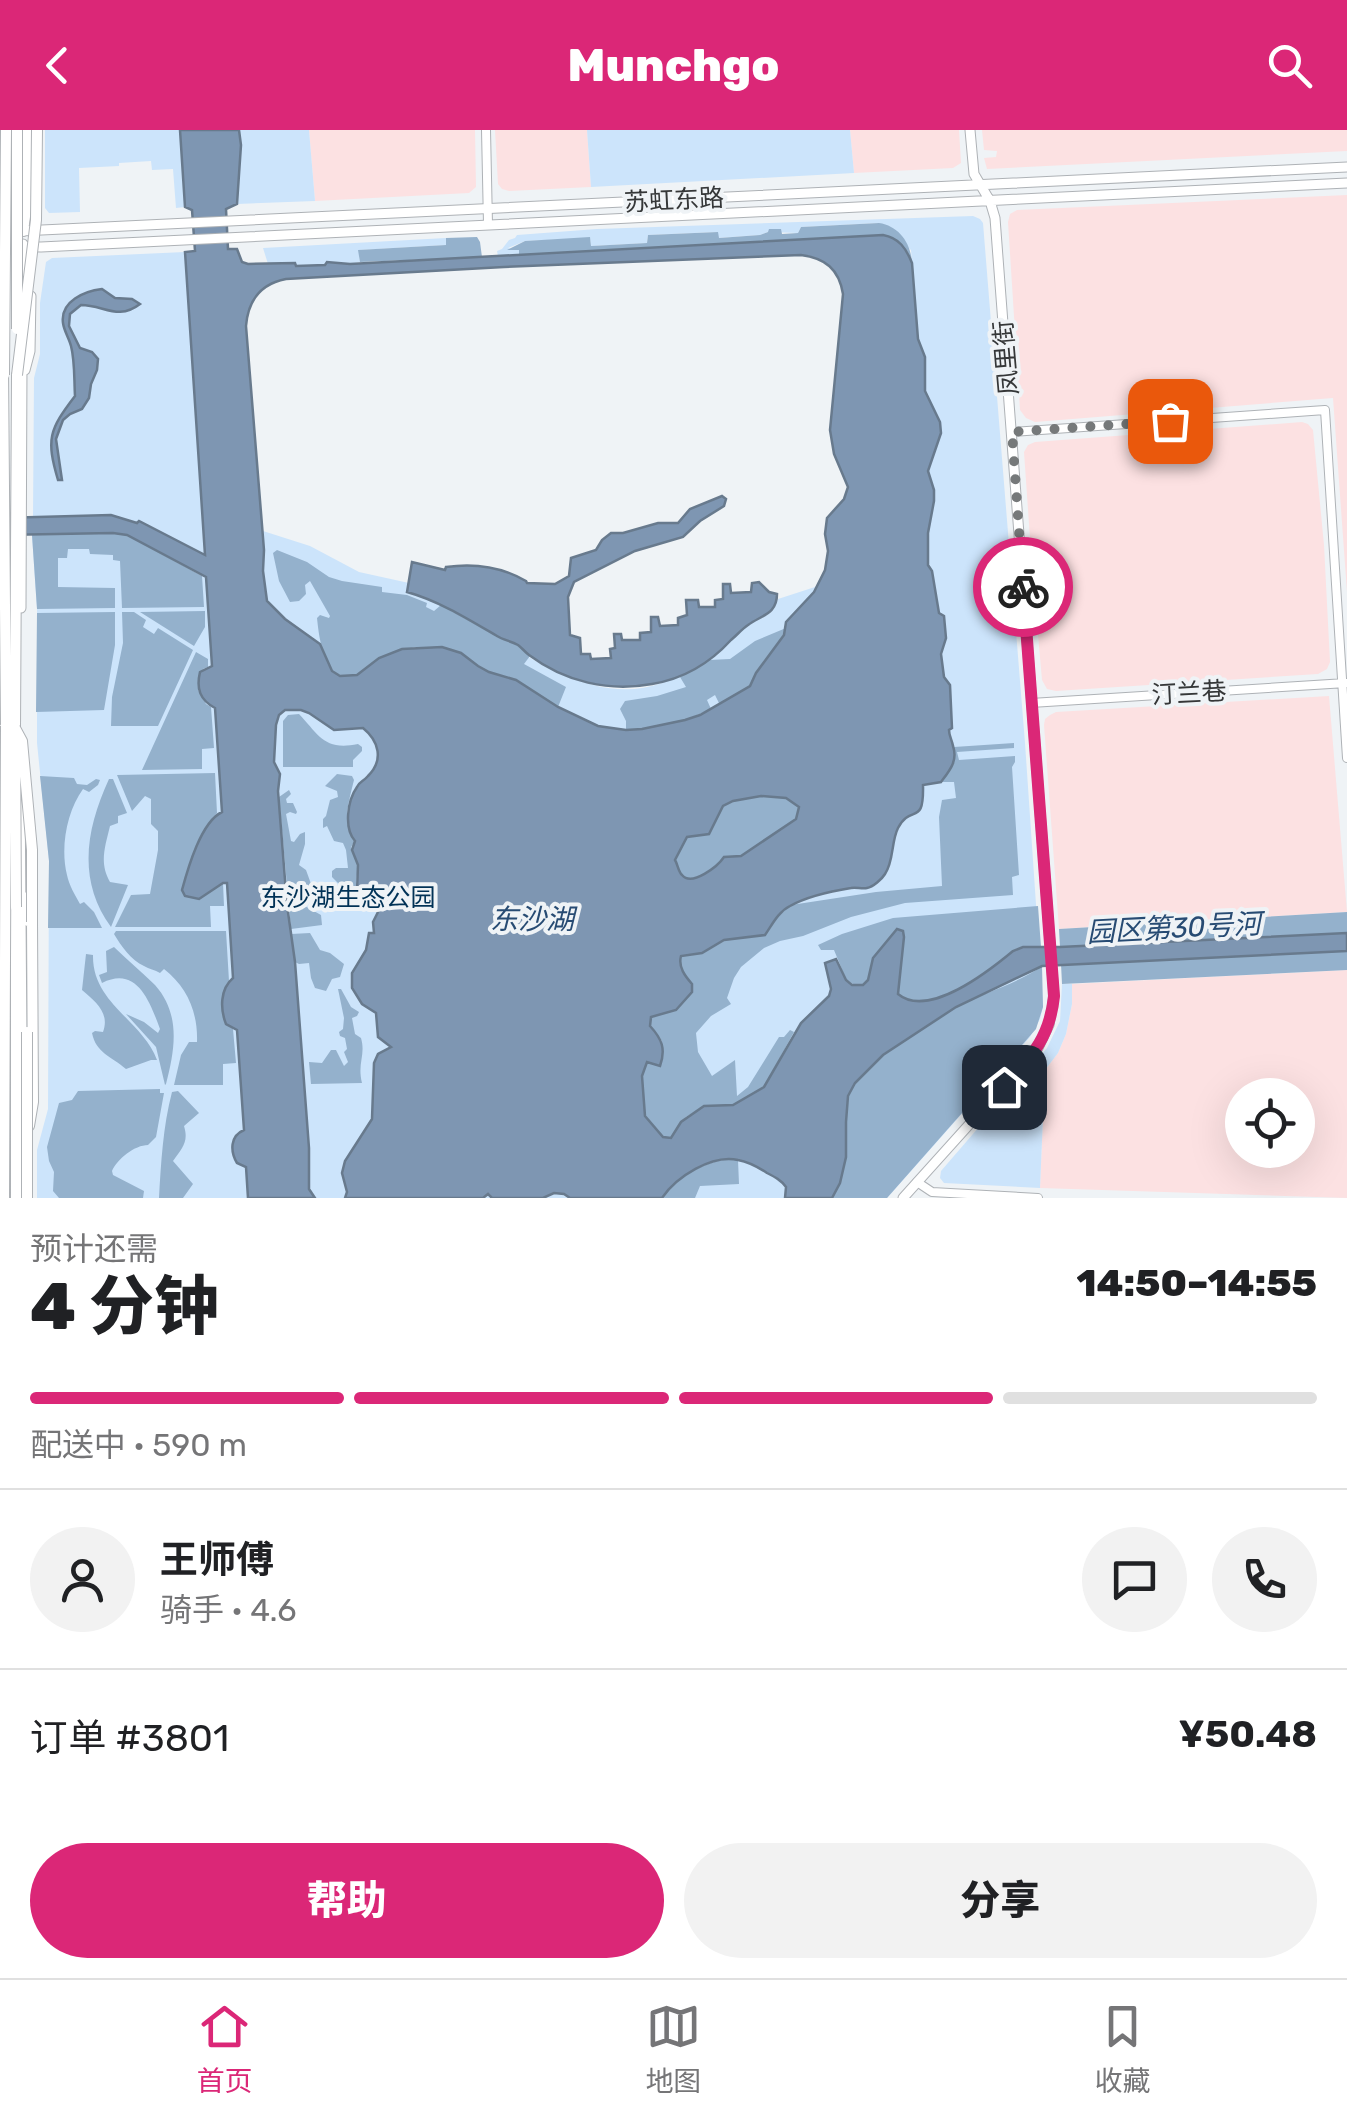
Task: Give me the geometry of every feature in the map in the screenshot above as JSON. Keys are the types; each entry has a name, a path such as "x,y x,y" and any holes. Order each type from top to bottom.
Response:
{"highway":[{"path":"6,130 8,733 22,1198"},
{"path":"4,1198 8,733 20,378 17,130"},
{"path":"23,231 27,130"},
{"path":"20,378 36,220 37,130"},
{"path":"0,194 20,193 27,186"},
{"path":"0,353 4,375"},
{"path":"8,733 22,741 32,850 33,1109 23,1146"},
{"path":"22,896 28,914 22,1198"}],"main road":[{"name":"凤里街","path":"903,1198 1038,1048 1053,1012 995,218 974,174 970,130"},
{"name":"苏虹东路","path":"0,232 1347,167"},
{"name":"苏虹东路","path":"0,246 1347,183"},
{"path":"22,1198 22,896 8,733 22,535 23,231"},
{"path":"0,232 0,255"},
{"path":"20,378 30,351 38,246"},
{"path":"0,458 0,528"}],"street":[{"path":"486,130 488,224"},
{"path":"1012,432 1325,410 1347,758"},
{"name":"汀兰巷","path":"1031,703 1345,683"},
{"path":"0,745 8,733"},
{"path":"917,1182 932,1192 1038,1198"}],"shaded area":[{"path":"309,130 475,130 476,187 469,193 315,201"},
{"path":"495,130 587,130 591,187 502,189 498,184"},
{"path":"850,130 959,130 961,163 953,168 854,173"},
{"path":"982,130 1347,130 1347,151 987,169 984,158 996,157 997,151 984,150"},
{"path":"1347,195 1347,592 1333,398 1035,422 1026,418 1020,410 1008,222 1010,214 1017,210"},
{"path":"879,223 903,237 912,263 901,245 883,235 519,255 519,250 507,250 525,241 590,237 591,246 647,243 648,235 718,232 719,238 760,235 769,229 781,229 782,234 798,233 801,227"},
{"path":"477,237 482,257 360,262 358,250 446,245 446,238"},
{"path":"1302,422 1313,430 1324,545 1330,662 1327,669 1318,674 1047,689 1042,680 1032,567 1024,452 1028,445"},
{"path":"32,535 127,535 202,576 204,607 122,608 120,561 113,560 113,555 90,554 89,549 68,549 67,558 58,558 58,587 115,588 115,608 37,609"},
{"path":"277,550 307,562 329,577 407,595 427,603 426,607 434,611 441,605 516,644 530,656 524,664 566,687 558,707 516,680 489,672 461,653 442,647 414,647 352,677 335,674 324,655 317,618 330,616 310,581 305,585 306,594 299,601 290,602 279,581 273,553"},
{"path":"205,611 205,627 194,646 140,612"},
{"path":"115,612 115,645 104,710 36,712 37,613"},
{"path":"122,612 134,612 146,620 143,627 154,634 158,628 193,650 158,726 111,726 112,697 123,643"},
{"path":"786,628 750,686 720,705 715,695 707,700 711,709 691,718 626,730 620,709 625,701 686,687 680,677 709,660 730,659 755,641"},
{"path":"196,652 208,659 198,690 211,707 214,748 202,749 202,769 142,770"},
{"path":"1329,696 1347,912 1059,929 1045,719 1056,712"},
{"path":"299,714 317,735 330,743 362,747 353,767 283,767 283,721 288,715"},
{"path":"1014,743 1014,748 957,752 959,760 1015,756 1012,767 1019,875 1012,877 1013,895 905,903 851,917 764,948 734,978 727,998 731,1004 711,1016 696,1033 698,1052 712,1076 735,1060 737,1096 748,1087 779,1037 790,1030 794,1032 764,1087 733,1105 704,1106 686,1117 671,1138 663,1137 645,1115 642,1076 647,1062 662,1060 662,1041 650,1026 651,1017 676,1010 692,984 681,968 681,956 724,940 764,935 791,905 942,886 939,817 942,800 956,798 954,782 941,782 954,764 954,747"},
{"path":"215,773 217,813 195,850 212,891 223,883 224,906 210,906 211,927 115,927 131,895 150,894 158,850 158,831 151,824 151,799 145,796 132,811 117,775"},
{"path":"337,774 352,776 354,780 347,820 355,841 351,847 358,865 356,883 378,905 379,913 359,902 354,908 345,890 332,877 336,868 348,868 343,843 334,841 327,826 323,828 330,800 338,797 337,791 325,786"},
{"path":"40,776 74,778 77,784 87,785 100,780 89,792 83,789 77,798 69,818 64,853 72,890 80,904 84,902 94,912 102,928 48,928 49,861"},
{"path":"109,779 113,779 127,813 118,816 118,823 110,826 105,868 110,882 128,885 111,927 100,909 89,873 91,835"},
{"path":"289,790 287,803 293,803 297,812 286,814 291,841 305,832 299,865 306,870 315,895 303,898 303,905 321,915 322,925 291,929 279,797"},
{"path":"761,796 786,798 799,807 796,819 741,856 724,857 692,879 682,875 675,859 689,835 708,831 723,806"},
{"path":"1038,906 1041,947 1013,951 958,990 925,1001 898,994 904,937 873,958 867,979 857,987 846,979 834,950 821,950 818,945 893,918"},
{"path":"1347,912 1347,933 1060,947 1059,929"},
{"path":"226,931 226,1024 233,1029 236,1063 223,1064 223,1085 174,1085 181,1055 189,1042 197,1042 190,1001 164,969 160,973 131,956 114,934"},
{"path":"310,933 320,950 344,964 340,977 332,979 326,991 315,988 309,963 295,962 291,934"},
{"path":"114,947 155,985 169,1008 174,1033 165,1085 156,1047 126,1014 158,1033 160,1029 146,998 133,983 114,979 102,983 99,975 107,972 106,951"},
{"path":"1347,951 1347,970 1062,984 1061,964"},
{"path":"86,954 93,955 100,986 141,1033 157,1060 126,1069 97,1045 92,1033 103,1032 105,1019 97,1004 82,990"},
{"path":"1042,966 1043,1007 1036,1029 887,1198 832,1198 845,1160 845,1115 856,1081 914,1032"},
{"path":"1347,970 1347,1198 1040,1188 1045,1070 1066,1034 1072,984"},
{"path":"338,989 359,1012 352,1018 362,1044 362,1083 311,1084 309,1062 322,1063 331,1050 336,1050 344,1066 348,1062 345,1038 339,1032 344,1018"},
{"path":"160,1089 164,1093 156,1137 127,1154 112,1171 144,1191 143,1198 59,1198 53,1191 54,1172 47,1147 59,1103 72,1100 78,1091"},
{"path":"178,1091 199,1113 184,1126 185,1141 173,1161 193,1184 183,1198 159,1198 166,1118 172,1092"},
{"path":"722,1160 738,1160 739,1184 700,1186 695,1198 662,1198 689,1173"}],"green space":[{"path":"45,130 180,130 185,207 176,208 173,169 152,170 151,161 79,168 80,212 49,213 45,208"},
{"path":"239,130 309,130 315,201 237,204"},
{"path":"587,130 850,130 854,173 591,187"},
{"name":"东沙湖生态公园","path":"973,216 983,223 1043,1007 1030,1037 887,1198 37,1198 37,1150 48,1109 49,861 37,743 37,609 32,535 206,577 263,531 310,546 359,572 409,583 408,592 438,604 563,675 596,686 629,689 662,683 714,654 744,627 771,612 778,599 815,587 821,581 918,339 911,250 879,223 801,227 798,233 718,238 717,232 648,235 647,243 591,246 590,238 525,241 508,248 519,250 519,255 498,256 497,251 517,235 597,229"},
{"path":"446,238 446,245 359,250 360,262 350,264 268,264 263,248"},
{"path":"185,252 205,556 139,521 110,515 33,517 34,378 40,354 40,303 46,262 52,258"},
{"path":"1062,984 1072,984 1072,1004 1066,1034 1045,1070 1040,1188 944,1183 941,1171 1047,1048 1060,1021"}],"water":[{"name":"东沙湖","path":"180,130 239,130 237,204 226,209 228,249 237,249 242,262 248,264 350,264 883,235 898,241 907,253 912,263 918,339 925,357 925,391 940,422 941,433 928,471 934,501 928,565 939,613 944,616 946,638 941,654 944,677 950,685 949,730 954,761 941,782 923,785 919,811 898,828 888,869 875,884 804,899 782,912 765,935 724,940 702,953 681,956 681,968 692,984 692,992 676,1010 651,1017 650,1026 660,1040 663,1054 660,1066 647,1062 642,1076 645,1116 663,1137 671,1138 681,1122 704,1106 733,1105 764,1087 801,1023 829,996 825,963 836,959 846,980 852,985 863,985 873,958 897,929 903,931 904,937 898,994 925,1001 958,989 1023,947 1347,933 1347,951 1042,966 956,1007 883,1055 855,1083 848,1096 846,1157 832,1198 785,1198 786,1187 778,1179 750,1163 728,1159 696,1169 676,1182 662,1198 570,1198 554,1193 543,1198 492,1198 488,1194 483,1198 345,1198 345,1161 372,1119 374,1063 378,1054 391,1047 378,1037 376,1013 362,1004 352,988 352,973 366,950 369,933 374,933 373,922 379,910 374,900 357,892 358,865 348,815 354,793 373,770 378,751 363,728 334,730 309,713 285,710 276,725 274,762 280,774 278,791 295,962 309,1189 315,1198 248,1198 246,1167 237,1163 232,1149 236,1136 244,1130 237,1030 226,1024 222,1006 223,993 233,978 227,883 199,899 185,896 182,890 202,835 222,812 215,708 203,698 199,684 200,672 212,666 206,577 127,535 0,535 0,518 111,515 139,521 205,555 185,252 195,251 192,210 185,207","holes":["801,255 830,266 843,294 830,430 834,454 848,487 844,499 827,518 825,570 814,592 786,622 784,635 750,686 685,720 642,729 598,726 516,680 489,672 461,653 442,647 402,649 379,658 357,675 340,676 332,671 320,644 267,601 246,326 249,309 262,289 286,279","761,796 786,798 799,807 796,819 741,856 724,857 711,870 692,879 682,875 675,860 687,837 709,834 723,806"]},
{"path":"102,289 115,298 140,304 118,312 81,305 70,314 69,326 80,348 98,359 89,398 82,409 63,420 56,439 62,480 58,480 52,435 75,396 72,352 63,315 75,298"},
{"path":"722,496 726,499 724,506 683,537 635,551 574,582 568,597 570,635 580,638 581,654 590,654 591,659 611,658 614,634 621,634 622,640 640,640 640,633 651,632 651,617 658,617 660,626 678,625 678,618 687,615 686,600 698,600 699,607 715,607 715,600 723,599 723,584 730,584 731,593 751,592 752,583 759,582 777,594 772,610 714,656 663,682 620,687 572,678 453,611 407,592 412,562 445,570 456,566 488,567 527,583 555,584 569,576 571,558 596,550 611,533 678,523 690,509"}],"way so far":[{"path":"1023,587 1012,432 1170,421"}],"route":[{"path":"1004,1087 1044,1038 1054,996 1023,587"}],"water label":[{"name":"园区第30号河","path":"1174,928"}]}
